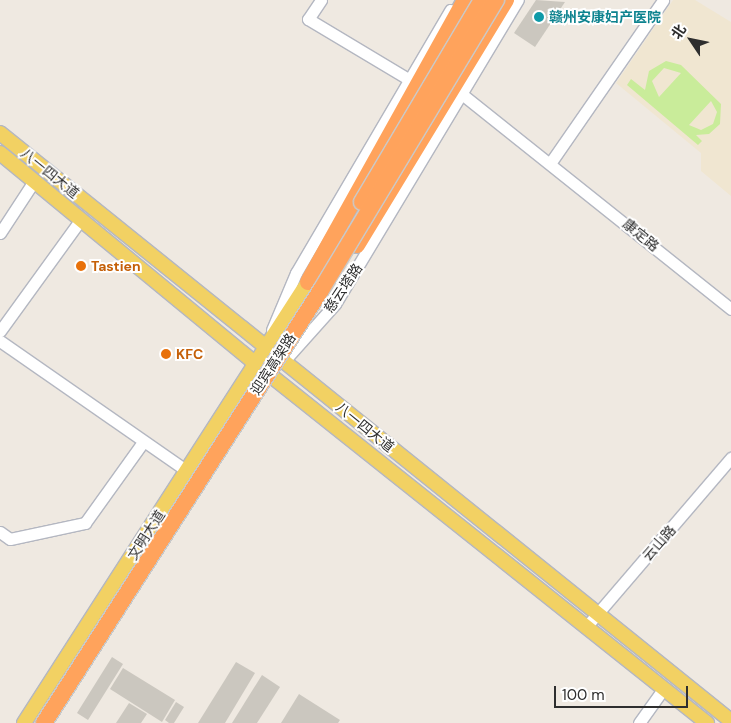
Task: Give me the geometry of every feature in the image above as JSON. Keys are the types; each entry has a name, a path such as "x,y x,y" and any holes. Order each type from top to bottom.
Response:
{"highway":[{"path":"308,282 465,0"},
{"name":"迎宾高架路","path":"31,723 313,286 482,0"},
{"name":"迎宾高架路","path":"44,723 321,290 496,0"},
{"path":"325,296 446,105 506,0"}],"main road":[{"path":"265,346 308,282 471,0"},
{"name":"慈云塔路","path":"284,362 502,0"},
{"name":"八一四大道","path":"0,133 731,721"},
{"name":"八一四大道","path":"0,153 255,363 708,723"},
{"name":"文明大道","path":"24,723 187,471 265,346"},
{"name":"文明大道","path":"53,723 284,362"}],"street":[{"path":"321,0 308,19 410,80"},
{"path":"265,346 296,273 456,0"},
{"name":"慈云塔路","path":"284,362 335,304 463,95 518,0"},
{"path":"551,162 663,0"},
{"name":"康定路","path":"463,95 551,162 731,309"},
{"path":"0,233 34,181"},
{"path":"0,331 81,219"},
{"path":"0,341 187,471"},
{"path":"0,532 10,539 85,523 143,442"},
{"name":"云山路","path":"586,627 731,458"},
{"path":"639,723 664,688"}],"shaded area":[{"path":"673,0 695,0 731,22 731,196 701,171 701,153 616,83"}],"green space":[{"path":"666,61 681,65 721,104 720,124 709,134 696,135 702,141 698,145 627,85 631,79 645,90 649,71","holes":["664,68 681,73 659,97 652,81","711,101 717,112 713,124 701,130 689,125"]}],"building":[{"name":"赣州安康妇产医院","path":"536,0 565,2 535,47 514,33"},
{"path":"112,657 123,664 88,720 77,713"},
{"path":"236,662 255,673 225,723 198,723"},
{"path":"123,668 175,700 162,722 110,689"},
{"path":"262,675 280,687 257,723 232,723"},
{"path":"299,694 340,720 338,723 281,723"},
{"path":"176,702 184,707 174,723 169,723 165,720"},
{"path":"129,703 147,714 141,723 116,723"}],"place":[{"name":"赣州安康妇产医院","path":"539,17"},
{"name":"Tastien","path":"81,266"},
{"name":"KFC","path":"166,354"}]}
